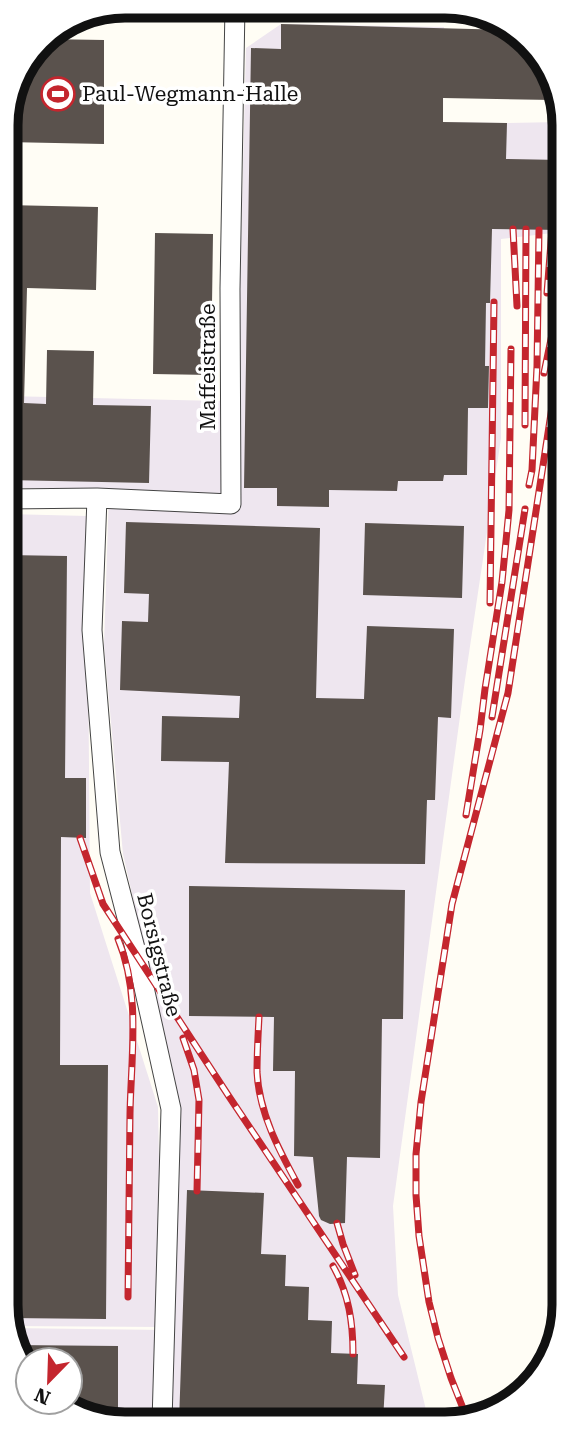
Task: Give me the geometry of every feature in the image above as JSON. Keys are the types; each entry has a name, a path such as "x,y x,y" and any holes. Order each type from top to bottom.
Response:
{"street":[{"name":"Maffeistraße","path":"18,499 97,498 231,505 230,289 236,17"},
{"name":"Borsigstraße","path":"97,498 92,630 110,852 137,956 171,1109 162,1412"}],"shaded area":[{"path":"281,24 444,27 443,122 552,122 552,233 501,239 501,438 393,1206 398,1295 427,1412 104,1410 84,1404 84,1346 26,1346 20,1328 164,1330 180,1106 123,854 104,645 109,490 18,488 18,396 219,401 237,394 246,48"},
{"path":"18,514 87,516 90,893 158,1107 162,1327 20,1326 18,1319"}],"building":[{"path":"281,24 494,30 521,49 538,71 544,84 550,100 443,98 443,122 507,123 506,159 552,160 552,230 492,229 490,303 486,303 485,366 489,366 488,408 468,408 467,475 444,475 443,481 398,481 397,491 329,490 329,507 277,506 277,488 244,488 251,48 281,49"},
{"name":"Paul-Wegmann-Halle","path":"61,39 104,40 104,144 18,142 18,118 26,84 36,65"},
{"path":"18,205 98,207 96,290 27,288 24,403 46,404 47,350 94,351 93,405 151,406 149,483 18,480"},
{"path":"155,233 213,234 211,375 153,374"},
{"path":"126,522 320,528 316,698 364,699 367,626 454,629 451,718 438,717 435,800 427,800 425,864 225,863 229,762 161,761 162,716 239,718 240,696 120,690 122,621 148,622 149,594 124,593"},
{"path":"365,523 464,526 462,598 363,595"},
{"path":"18,555 67,556 65,778 86,778 86,838 61,837 60,1065 108,1065 106,1319 18,1318"},
{"path":"189,886 405,890 403,1019 382,1019 380,1158 347,1157 345,1223 330,1224 321,1220 313,1157 294,1156 295,1071 273,1071 274,1017 189,1016"},
{"path":"187,1190 264,1193 261,1254 286,1255 285,1286 309,1287 308,1320 332,1321 331,1353 358,1354 357,1384 385,1385 384,1412 179,1412"},
{"path":"26,1345 118,1346 118,1411 84,1404 84,1346"}],"railway":[{"path":"513,229 517,306"},
{"path":"525,425 526,229"},
{"path":"529,485 537,366 539,230"},
{"path":"547,293 552,230"},
{"path":"490,603 494,302"},
{"path":"544,373 552,334"},
{"path":"466,815 502,582 509,510 511,349"},
{"path":"464,1411 438,1338 429,1302 419,1236 416,1154 421,1102 452,904 508,693 552,407"},
{"path":"492,717 525,509"},
{"path":"80,838 103,904 404,1357"},
{"path":"118,939 130,981 133,1025 128,1297"},
{"path":"259,1017 257,1072 262,1102 277,1145 298,1185"},
{"path":"183,1038 194,1070 199,1100 197,1191"},
{"path":"337,1223 355,1275"},
{"path":"333,1266 349,1309 353,1354"}],"place":[{"name":"Paul-Wegmann-Halle","path":"58,94"}]}
